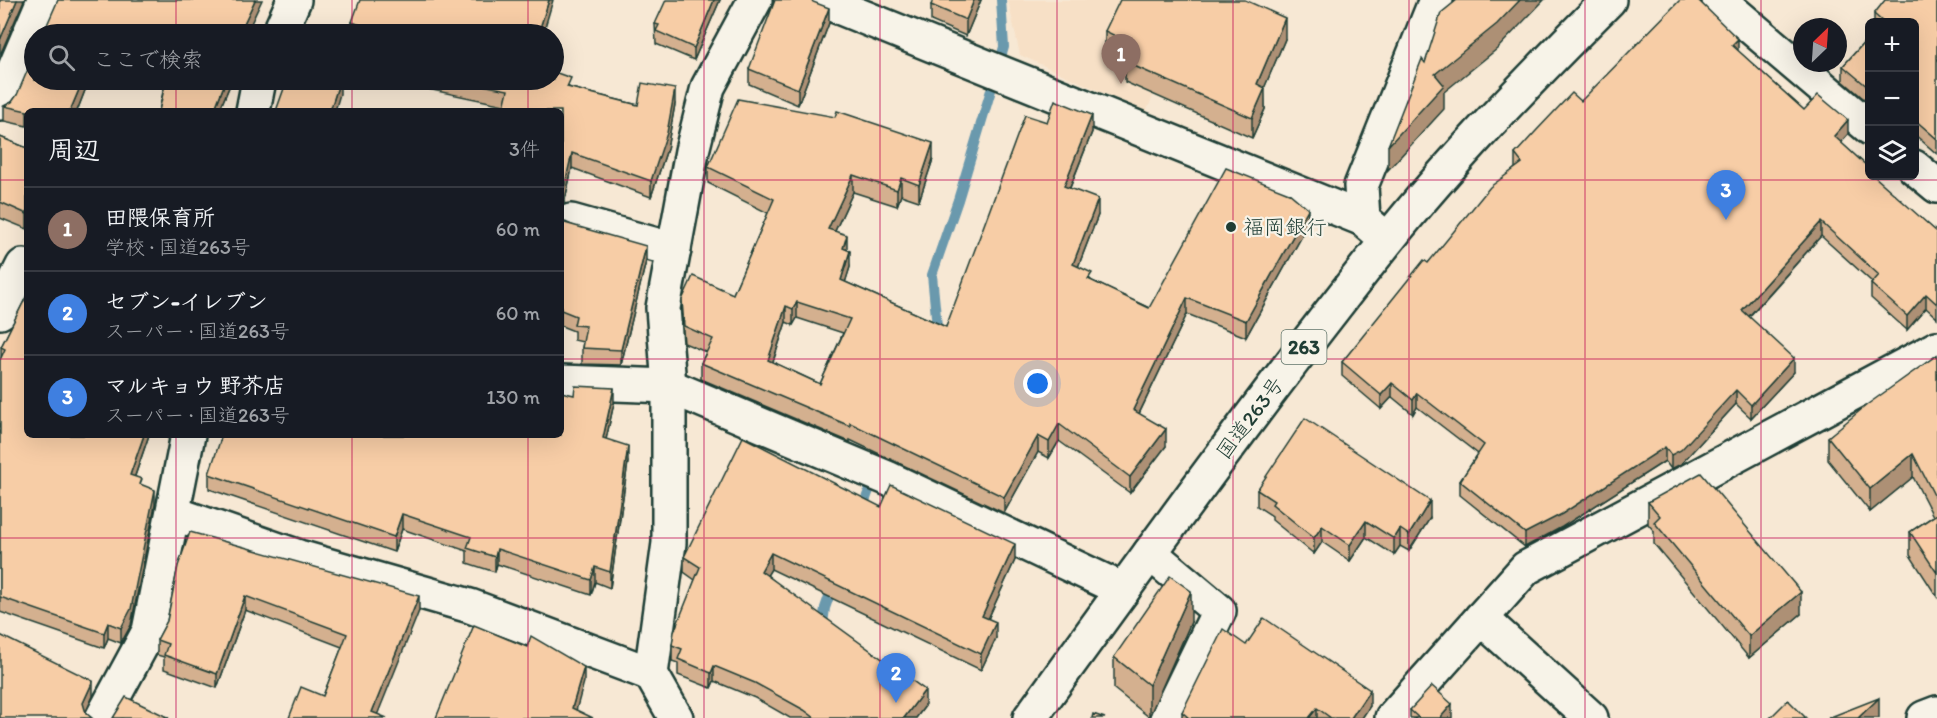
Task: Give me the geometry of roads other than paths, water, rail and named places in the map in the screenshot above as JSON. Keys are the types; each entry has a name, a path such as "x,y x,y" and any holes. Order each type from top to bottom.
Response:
{"main road":[{"path":"34,24 44,0"},
{"path":"283,24 294,0"},
{"path":"676,718 651,674 669,543 669,386 663,308 692,151 708,87 755,0"},
{"path":"821,0 1019,79 1375,230"},
{"path":"1375,230 1361,186 1436,0"},
{"name":"国道263号","path":"1030,718 1261,402 1375,230 1475,140 1609,0"},
{"path":"1719,0 1867,126"},
{"path":"0,102 24,46"},
{"path":"254,108 257,90"},
{"path":"1919,171 1937,186"},
{"path":"571,221 674,250"},
{"path":"0,312 16,263"},
{"path":"1392,718 1526,568 1937,348"},
{"path":"564,382 669,386 874,473 1123,590"},
{"path":"102,718 149,631 187,438"},
{"path":"173,513 299,557 470,606 651,674"},
{"path":"1150,553 1219,611 1167,718"},
{"path":"1481,618 1591,718"},
{"path":"1924,718 1937,713"}],"waterway":[{"path":"938,337 932,275 958,200 1004,47 1001,0"},
{"path":"861,512 884,450 890,444"},
{"path":"822,631 825,608 833,585"}],"place":[{"name":"田隈保育所","path":"1121,84"},
{"name":"マルキョウ 野芥店","path":"1726,220"},
{"name":"福岡銀行","path":"1231,227"},
{"name":"セブン-イレブン","path":"896,703"}]}
